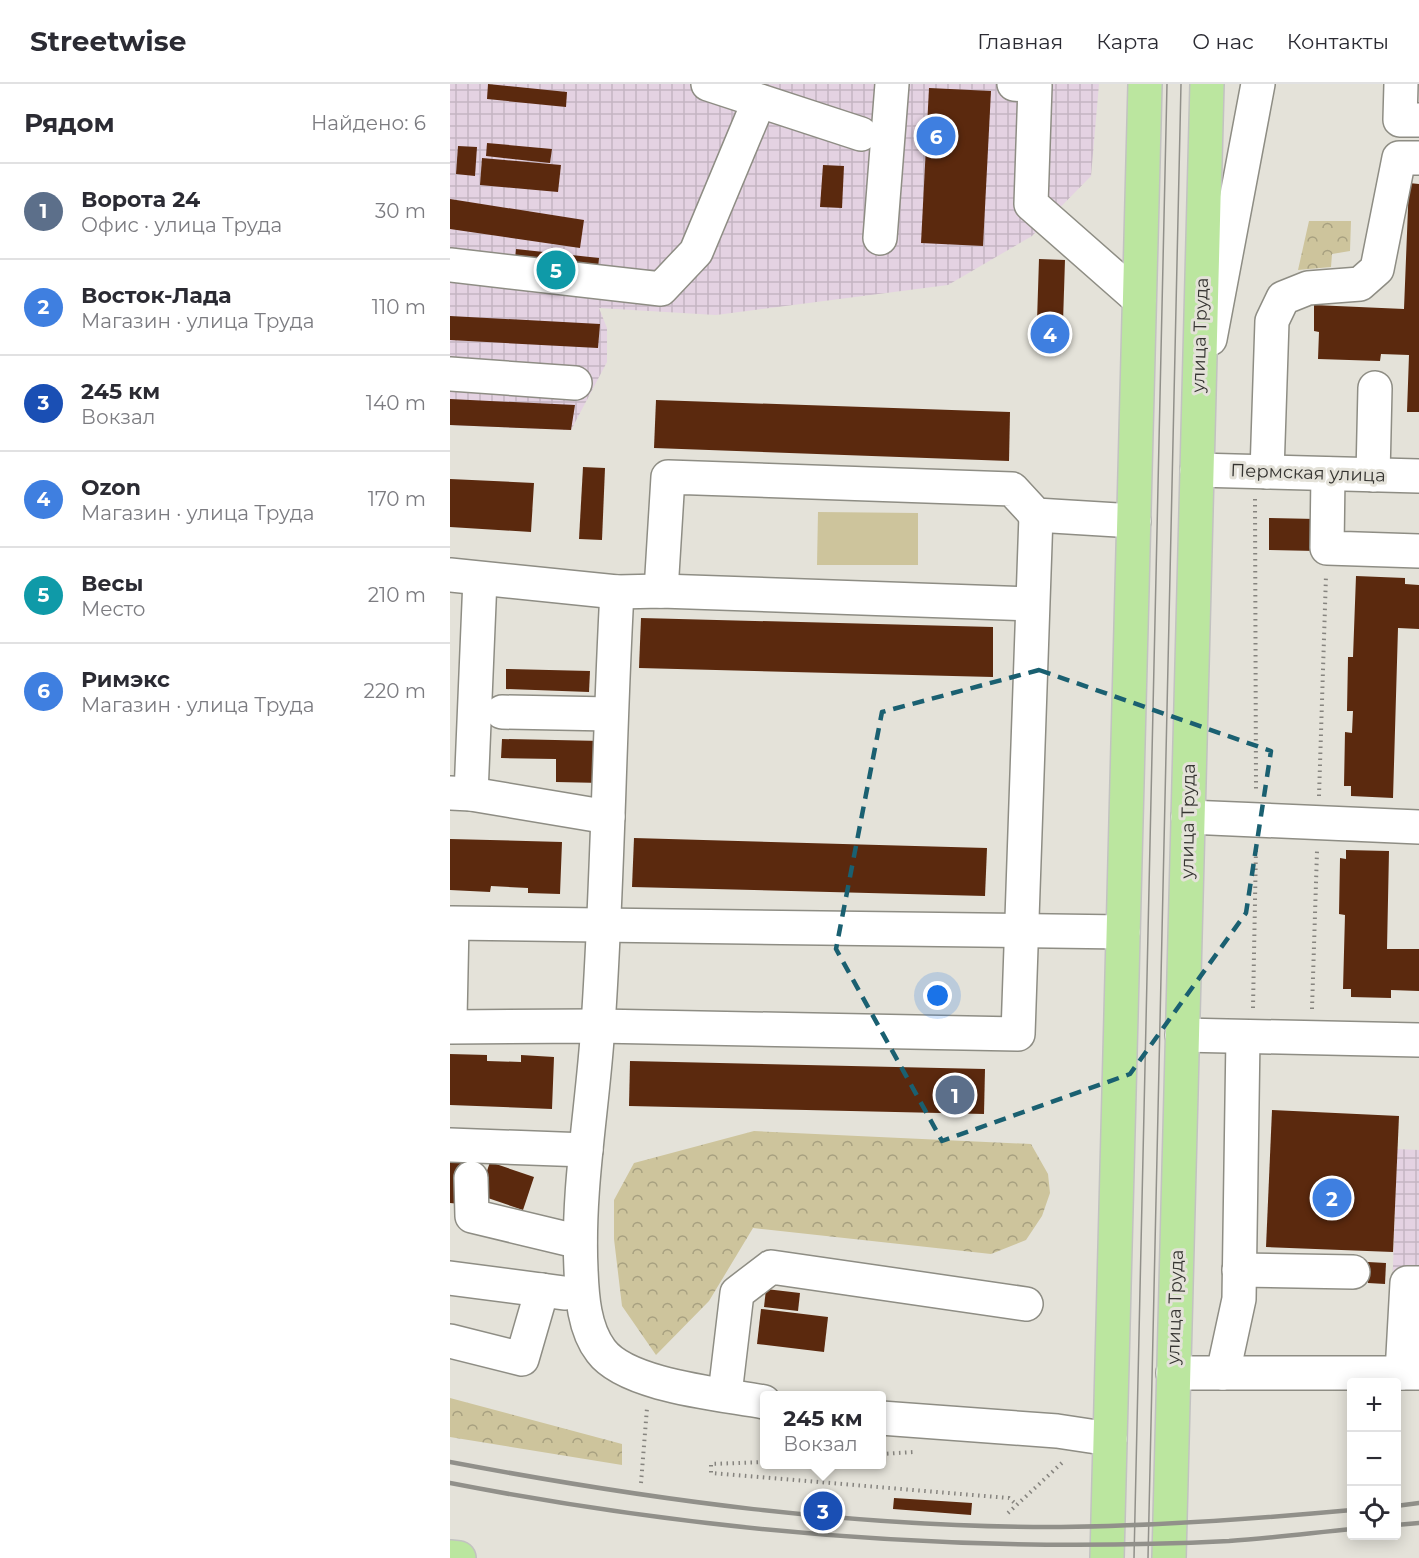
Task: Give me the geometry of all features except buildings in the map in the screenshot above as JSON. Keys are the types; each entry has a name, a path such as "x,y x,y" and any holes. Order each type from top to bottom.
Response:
{"main road":[{"path":"1107,1558 1100,1438 1123,932 1145,84"},
{"name":"улица Труда","path":"1168,1558 1207,84"},
{"path":"450,1557 459,1558"}],"street":[{"path":"708,84 861,134"},
{"path":"880,237 892,84"},
{"path":"1014,84 1035,86 1031,204 1139,299"},
{"path":"1198,397 1258,84"},
{"path":"1401,84 1400,120 1419,120"},
{"path":"450,265 661,289 696,252 759,101"},
{"path":"1261,472 1272,321 1283,298 1308,288 1360,284 1377,269 1399,158 1419,158"},
{"path":"450,374 575,383"},
{"path":"1372,475 1375,388"},
{"name":"Пермская улица","path":"1197,470 1419,476"},
{"path":"1328,474 1327,548 1419,551"},
{"path":"661,591 668,477 1012,489 1036,515 1134,520"},
{"path":"450,1027 598,1026 1018,1034 1036,515"},
{"path":"608,818 461,794 465,577 617,592 661,591 1032,604"},
{"path":"617,592 598,1026 580,1242 583,1296 588,1323 600,1351 613,1363 649,1380 760,1401"},
{"path":"502,712 610,714"},
{"path":"1188,817 1419,827"},
{"path":"450,1019 452,922 1022,933 1123,932"},
{"path":"1182,1035 1419,1040"},
{"path":"1223,1373 1239,1299 1248,1037"},
{"path":"450,1145 586,1150"},
{"path":"471,1178 472,1216 580,1242"},
{"path":"725,1394 737,1293 771,1267 1026,1304"},
{"path":"1239,1270 1353,1272"},
{"path":"450,1278 583,1296"},
{"path":"1173,1373 1411,1373 1407,1283 1419,1283"},
{"path":"450,1341 522,1359 542,1290"},
{"path":"886,1418 1057,1431 1100,1438"}],"path":[{"path":"1248,1037 1256,820 1261,472"},
{"path":"641,1483 649,1380"},
{"path":"1008,1513 1100,1438"},
{"path":"760,1462 711,1464 711,1473 1009,1498 1017,1505"}],"highlighted area":[{"path":"1039,670 1271,751 1246,913 1130,1074 942,1141 836,949 882,712"}],"shaded area":[{"path":"450,84 1099,84 1091,176 1032,236 948,285 716,315 599,308 607,328 607,362 571,430 450,425"},
{"path":"1397,1149 1419,1150 1419,1382 1401,1382 1401,1378 1389,1378"}],"green space":[{"path":"1309,221 1351,221 1350,251 1332,254 1331,267 1298,270"},
{"path":"818,512 918,513 918,565 817,565"},
{"path":"754,1131 1031,1144 1048,1174 1050,1193 1042,1216 1026,1240 991,1254 753,1228 709,1301 656,1355 622,1306 614,1239 614,1200 634,1163"},
{"path":"450,1398 622,1444 622,1465 450,1437"}],"tram line":[{"path":"1134,1558 1167,84"},
{"path":"1148,1558 1181,84"}],"railway":[{"path":"450,1462 677,1500 907,1523 1061,1527 1134,1525 1206,1522 1347,1510"},
{"path":"450,1483 643,1515 741,1527 936,1542 1131,1544 1229,1541 1347,1529"},
{"path":"1401,1505 1419,1503"},
{"path":"1401,1525 1419,1523"}],"place":[{"name":"Римэкс","path":"936,136"},
{"name":"Весы","path":"556,270"},
{"name":"Ozon","path":"1050,334"},
{"name":"Ворота 24","path":"955,1095"},
{"name":"Восток-Лада","path":"1332,1198"},
{"name":"245 км","path":"823,1511"}]}
